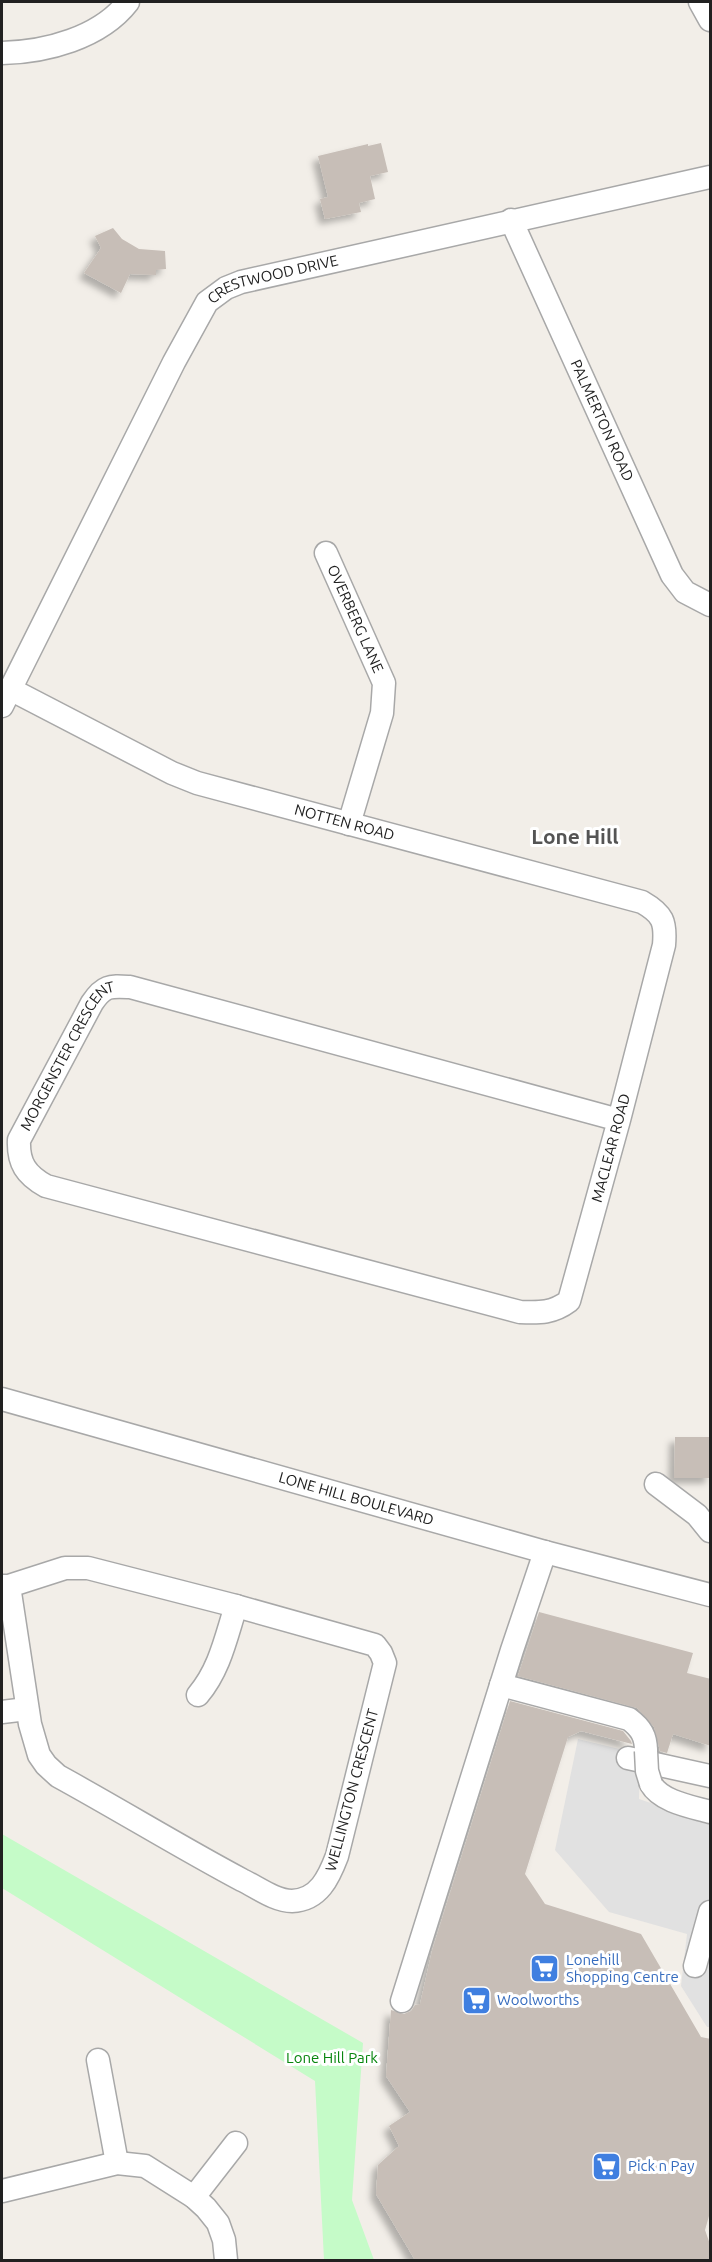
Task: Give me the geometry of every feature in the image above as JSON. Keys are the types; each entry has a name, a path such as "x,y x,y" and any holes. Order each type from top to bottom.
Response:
{"street":[{"path":"2,52 52,46 94,32 116,16 128,2"},
{"path":"700,2 711,20"},
{"name":"CRESTWOOD DRIVE","path":"6,697 174,362 207,302 226,288 241,282 711,177"},
{"name":"PALMERTON ROAD","path":"511,220 672,575 685,592 711,605"},
{"name":"OVERBERG LANE","path":"326,553 384,683 385,696 382,713 349,824"},
{"name":"NOTTEN ROAD","path":"6,697 172,773 231,793 642,902 653,908 662,919 665,932 664,945"},
{"name":"MACLEAR ROAD","path":"520,1312 550,1312 559,1309 569,1301 664,945"},
{"name":"MORGENSTER CRESCENT","path":"520,1312 46,1186 25,1169 18,1155 19,1140 92,1002 100,990 113,986 142,990 619,1120"},
{"name":"LONE HILL BOULEVARD","path":"2,1399 545,1552 711,1595"},
{"path":"656,1484 696,1515 711,1531"},
{"path":"402,2001 545,1552"},
{"name":"WELLINGTON CRESCENT","path":"81,1567 236,1606 375,1645 384,1663 337,1856 328,1878 316,1893 291,1901 279,1899 216,1866 58,1776 46,1766 39,1755 27,1709 5,1586 65,1568 81,1567"},
{"path":"198,1695 219,1662 236,1606"},
{"path":"501,1685 629,1719 642,1731 646,1740 637,1755"},
{"path":"2,1712 27,1709"},
{"path":"637,1755 711,1776"},
{"path":"637,1755 654,1789 668,1797 711,1812"},
{"path":"695,1966 711,1912"},
{"path":"98,2060 117,2163"},
{"path":"194,2197 236,2143"},
{"path":"2,2191 117,2163 145,2166 194,2197 218,2223 224,2240 226,2260"}],"green space":[{"name":"Lone Hill Park","path":"2,1834 363,2043 352,2200 374,2260 324,2260 315,2081 2,1888"}],"shaded area":[{"path":"578,1739 640,1754 639,1799 710,1823 710,2027 707,2027 681,1986 687,1934 609,1912 555,1850"}],"building":[{"path":"381,143 388,172 370,176 375,199 359,203 361,212 325,219 320,199 328,197 318,156"},
{"path":"113,228 122,239 139,249 165,251 166,269 156,270 156,275 130,274 121,293 84,273 101,248 95,236"},
{"path":"675,1437 711,1437 711,1478 674,1478"},
{"path":"539,1612 693,1653 687,1673 711,1679 711,1746 673,1734 667,1753 660,1751 654,1727 637,1708 518,1676"},
{"name":"Lonehill Shopping Centre","path":"510,1701 623,1731 631,1741 632,1744 581,1731 568,1737 525,1874 545,1904 641,1934 701,2037 711,2039 711,2209 705,2230 711,2247 711,2260 415,2260 376,2194 378,2165 399,2146 389,2126 410,2112 386,2076 391,2010 404,2014 411,2011 415,2005 420,2004 432,1951"}],"place":[{"name":"Lonehill Shopping Centre","path":"545,1969"},
{"name":"Woolworths","path":"476,2000"},
{"name":"Pick n Pay","path":"607,2166"}],"district":[{"name":"Lone Hill","path":"575,837"}]}
